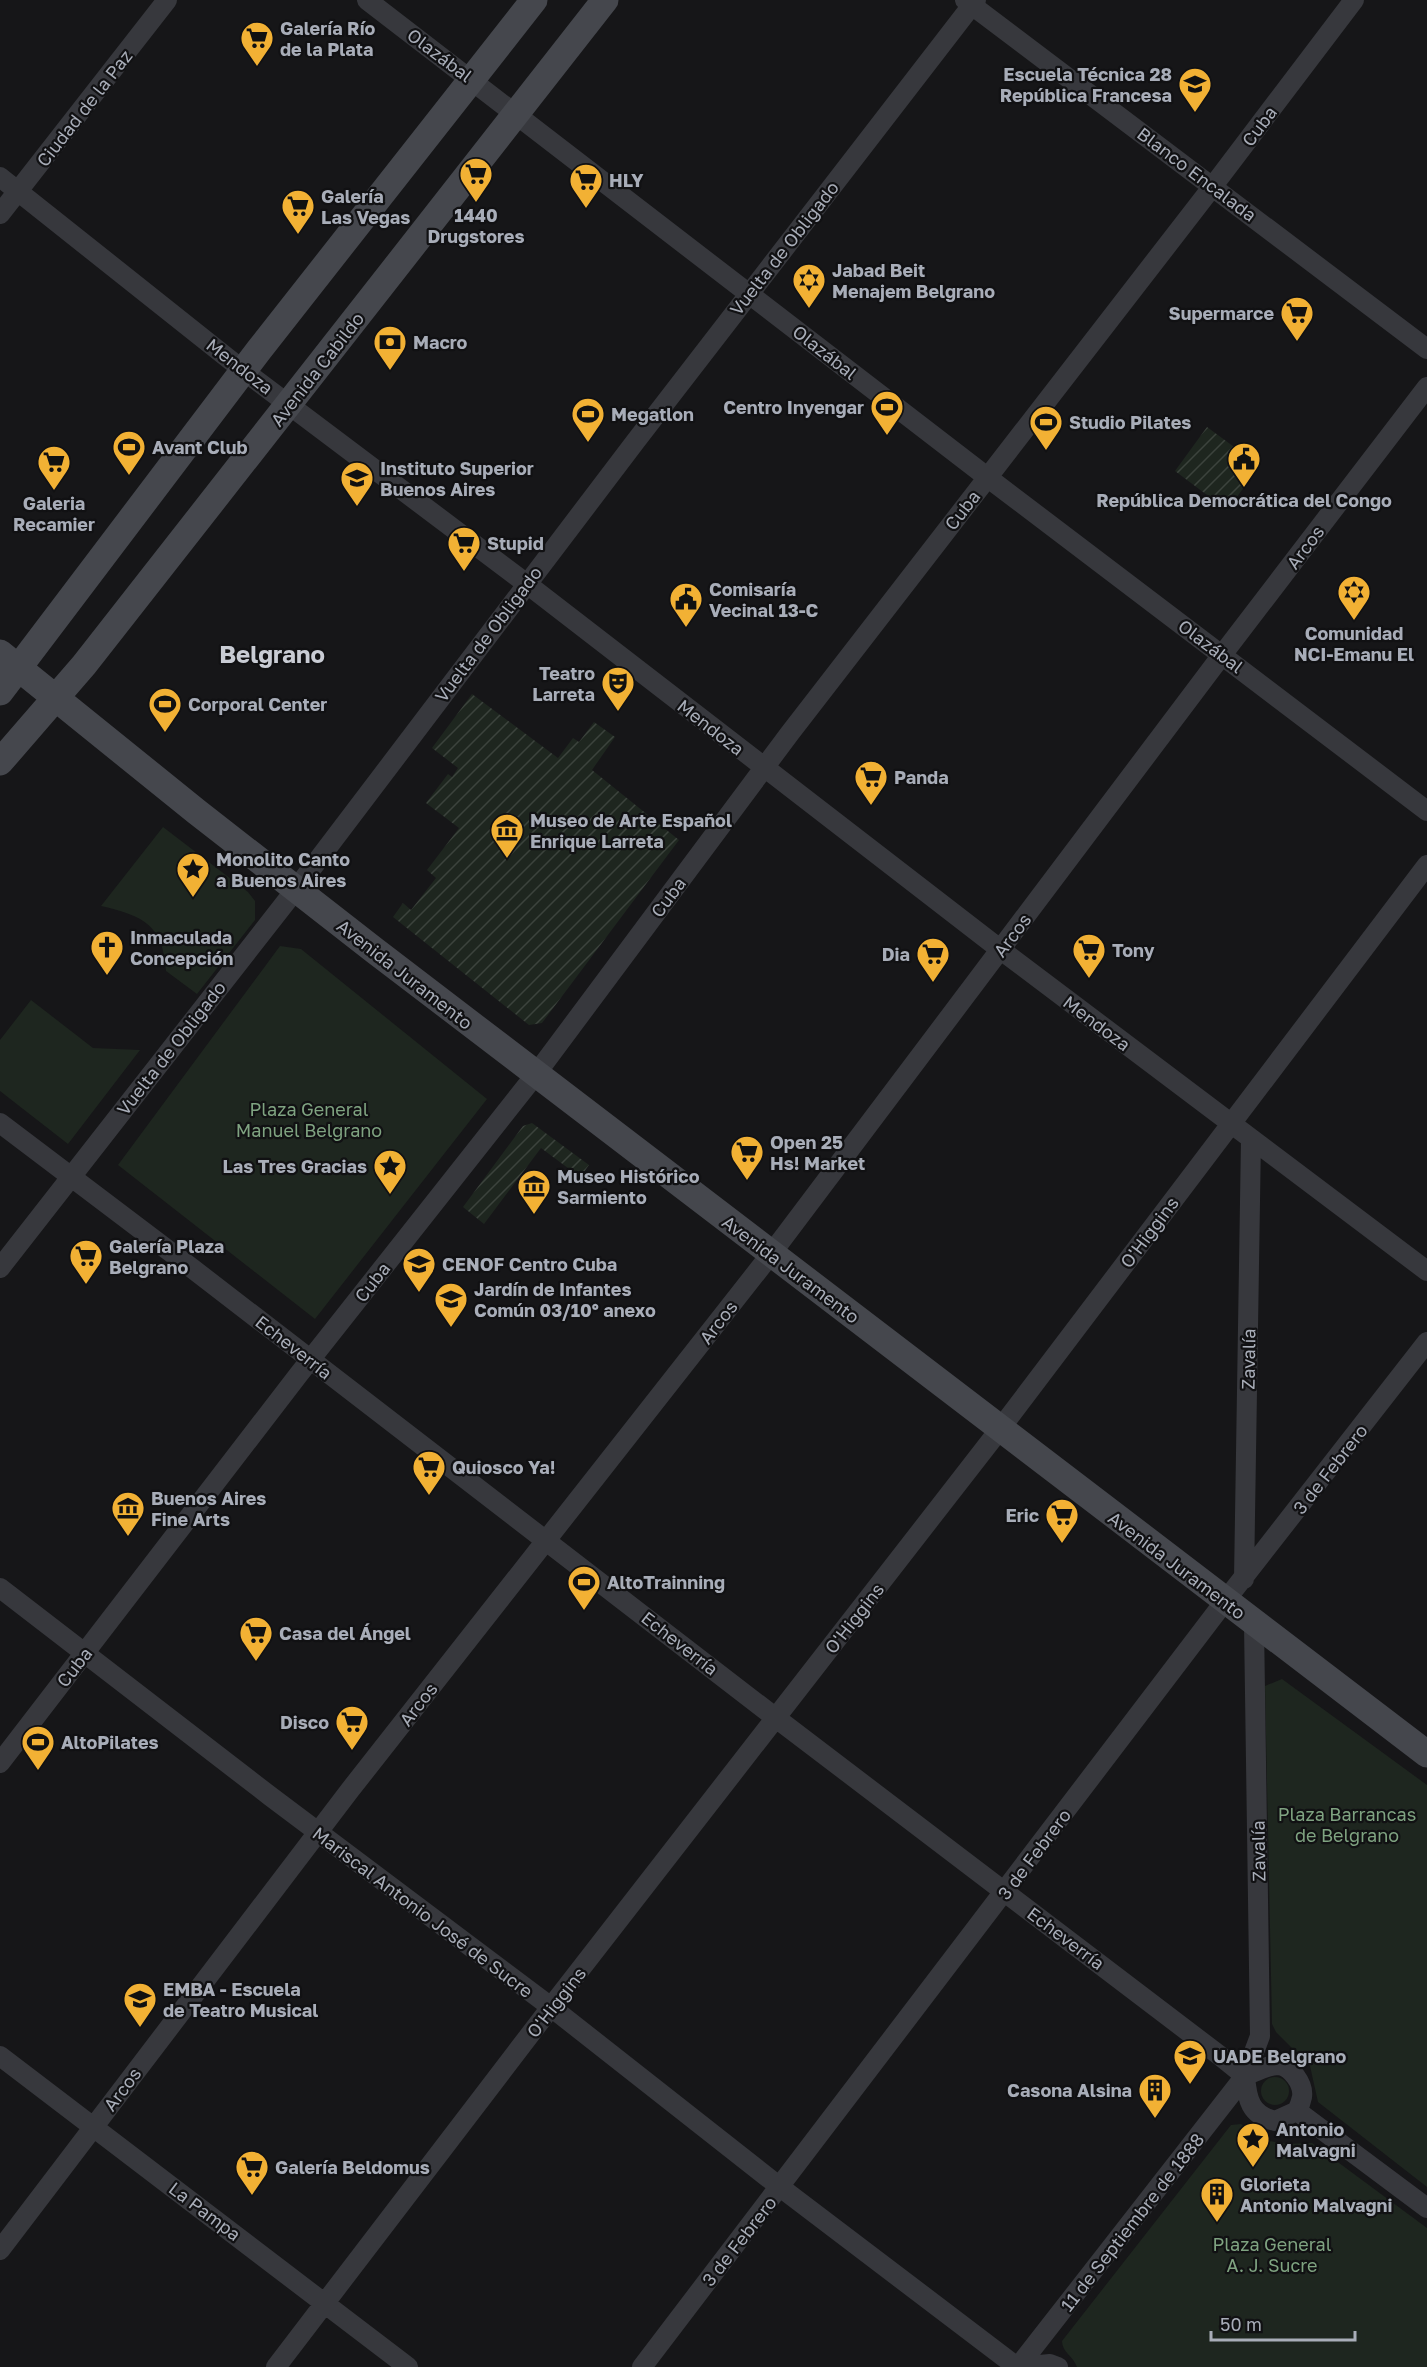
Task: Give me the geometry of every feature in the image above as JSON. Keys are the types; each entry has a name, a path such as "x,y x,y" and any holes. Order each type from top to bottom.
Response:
{"main road":[{"path":"0,692 16,665 534,0"},
{"name":"Avenida Cabildo","path":"0,762 84,665 605,0"},
{"name":"Avenida Juramento","path":"16,665 296,889 1225,1602 1427,1754"}],"street":[{"name":"Ciudad de la Paz","path":"0,214 167,0"},
{"name":"Olazábal","path":"367,0 987,477 1427,811"},
{"name":"Cuba","path":"0,1763 310,1360 536,1074 764,768 1354,0"},
{"name":"Blanco Encalada","path":"971,2 1427,349"},
{"name":"Vuelta de Obligado","path":"0,1268 296,889 971,2"},
{"name":"Mendoza","path":"0,177 289,405 527,584 1000,950 1427,1271"},
{"name":"Arcos","path":"0,2250 318,1833 771,1254 1427,387"},
{"name":"O'Higgins","path":"276,2367 551,2007 1000,1429 1427,865"},
{"name":"Echeverría","path":"0,1123 1245,2076"},
{"name":"Zavalía","path":"1244,1579 1251,1139"},
{"name":"3 de Febrero","path":"642,2367 1225,1602 1427,1342"},
{"name":"Mariscal Antonio José de Sucre","path":"0,1588 318,1833 551,2007 780,2187 1019,2367"},
{"name":"Zavalía","path":"1245,2076 1261,2028 1254,1624"},
{"name":"La Pampa","path":"0,2056 408,2367"},
{"path":"1273,2066 1286,2068 1296,2077 1301,2088 1302,2097 1297,2111 1275,2121 1257,2114 1250,2106 1245,2076 1273,2066"},
{"name":"11 de Septiembre de 1888","path":"1019,2367 1245,2076"},
{"path":"1297,2111 1427,2208"},
{"path":"1019,2367 1050,2364 1058,2367"}],"green space":[{"path":"1207,427 1260,466 1227,510 1175,471"},
{"path":"472,694 558,758 573,738 579,742 594,722 615,737 592,770 679,840 542,1023 529,1025 393,917 403,903 411,910 436,878 427,870 459,828 426,803 448,774 452,777 458,768 432,748"},
{"path":"163,827 248,892 255,901 255,920 197,994 166,971 161,943 149,925 129,914 101,906"},
{"name":"Plaza General Manuel Belgrano","path":"280,946 301,949 487,1099 315,1319 118,1165"},
{"path":"31,1000 93,1048 140,1050 68,1144 0,1091 0,1040"},
{"path":"532,1123 589,1165 580,1177 541,1148 484,1224 463,1207 523,1126"},
{"name":"Plaza Barrancas de Belgrano","path":"1282,1679 1427,1785 1427,2187 1318,2102 1310,2066 1276,2032 1272,2024 1265,1686"},
{"path":"1275,2077 1285,2081 1289,2091 1285,2101 1275,2105 1265,2101 1261,2091 1265,2081"},
{"name":"Plaza General A. J. Sucre","path":"1241,2124 1264,2140 1287,2144 1312,2143 1427,2228 1427,2367 1077,2367 1062,2345 1062,2341 1231,2125"}],"place":[{"name":"Galería Río de la Plata","path":"257,67"},
{"name":"Escuela Técnica 28 República Francesa","path":"1195,113"},
{"name":"1440 Drugstores","path":"476,203"},
{"name":"HLY","path":"586,209"},
{"name":"Galería Las Vegas","path":"298,235"},
{"name":"Jabad Beit Menajem Belgrano","path":"809,309"},
{"name":"Supermarce","path":"1297,342"},
{"name":"Macro","path":"390,371"},
{"name":"Centro Inyengar","path":"887,436"},
{"name":"Megatlon","path":"588,443"},
{"name":"Studio Pilates","path":"1046,451"},
{"name":"Avant Club","path":"129,476"},
{"name":"República Democrática del Congo","path":"1244,488"},
{"name":"Galeria Recamier","path":"54,491"},
{"name":"Instituto Superior Buenos Aires","path":"357,507"},
{"name":"Stupid","path":"464,572"},
{"name":"Comunidad NCI-Emanu El","path":"1354,621"},
{"name":"Comisaría Vecinal 13-C","path":"686,628"},
{"name":"Teatro Larreta","path":"618,712"},
{"name":"Corporal Center","path":"165,733"},
{"name":"Panda","path":"871,806"},
{"name":"Museo de Arte Español Enrique Larreta","path":"507,859"},
{"name":"Monolito Canto a Buenos Aires","path":"193,898"},
{"name":"Inmaculada Concepción","path":"107,976"},
{"name":"Tony","path":"1089,979"},
{"name":"Dia","path":"933,983"},
{"name":"Open 25 Hs! Market","path":"747,1181"},
{"name":"Las Tres Gracias","path":"390,1195"},
{"name":"Museo Histórico Sarmiento","path":"534,1215"},
{"name":"Galería Plaza Belgrano","path":"86,1285"},
{"name":"CENOF Centro Cuba","path":"419,1293"},
{"name":"Jardín de Infantes Común 03/10° anexo","path":"451,1328"},
{"name":"Quiosco Ya!","path":"429,1496"},
{"name":"Buenos Aires Fine Arts","path":"128,1537"},
{"name":"Eric","path":"1062,1544"},
{"name":"AltoTrainning","path":"584,1611"},
{"name":"Casa del Ángel","path":"256,1662"},
{"name":"Disco","path":"352,1751"},
{"name":"AltoPilates","path":"38,1771"},
{"name":"EMBA - Escuela de Teatro Musical","path":"140,2028"},
{"name":"UADE Belgrano","path":"1190,2085"},
{"name":"Casona Alsina","path":"1155,2119"},
{"name":"Antonio Malvagni","path":"1253,2168"},
{"name":"Galería Beldomus","path":"252,2196"},
{"name":"Glorieta Antonio Malvagni","path":"1217,2223"}],"district":[{"name":"Belgrano","path":"272,653"}]}
